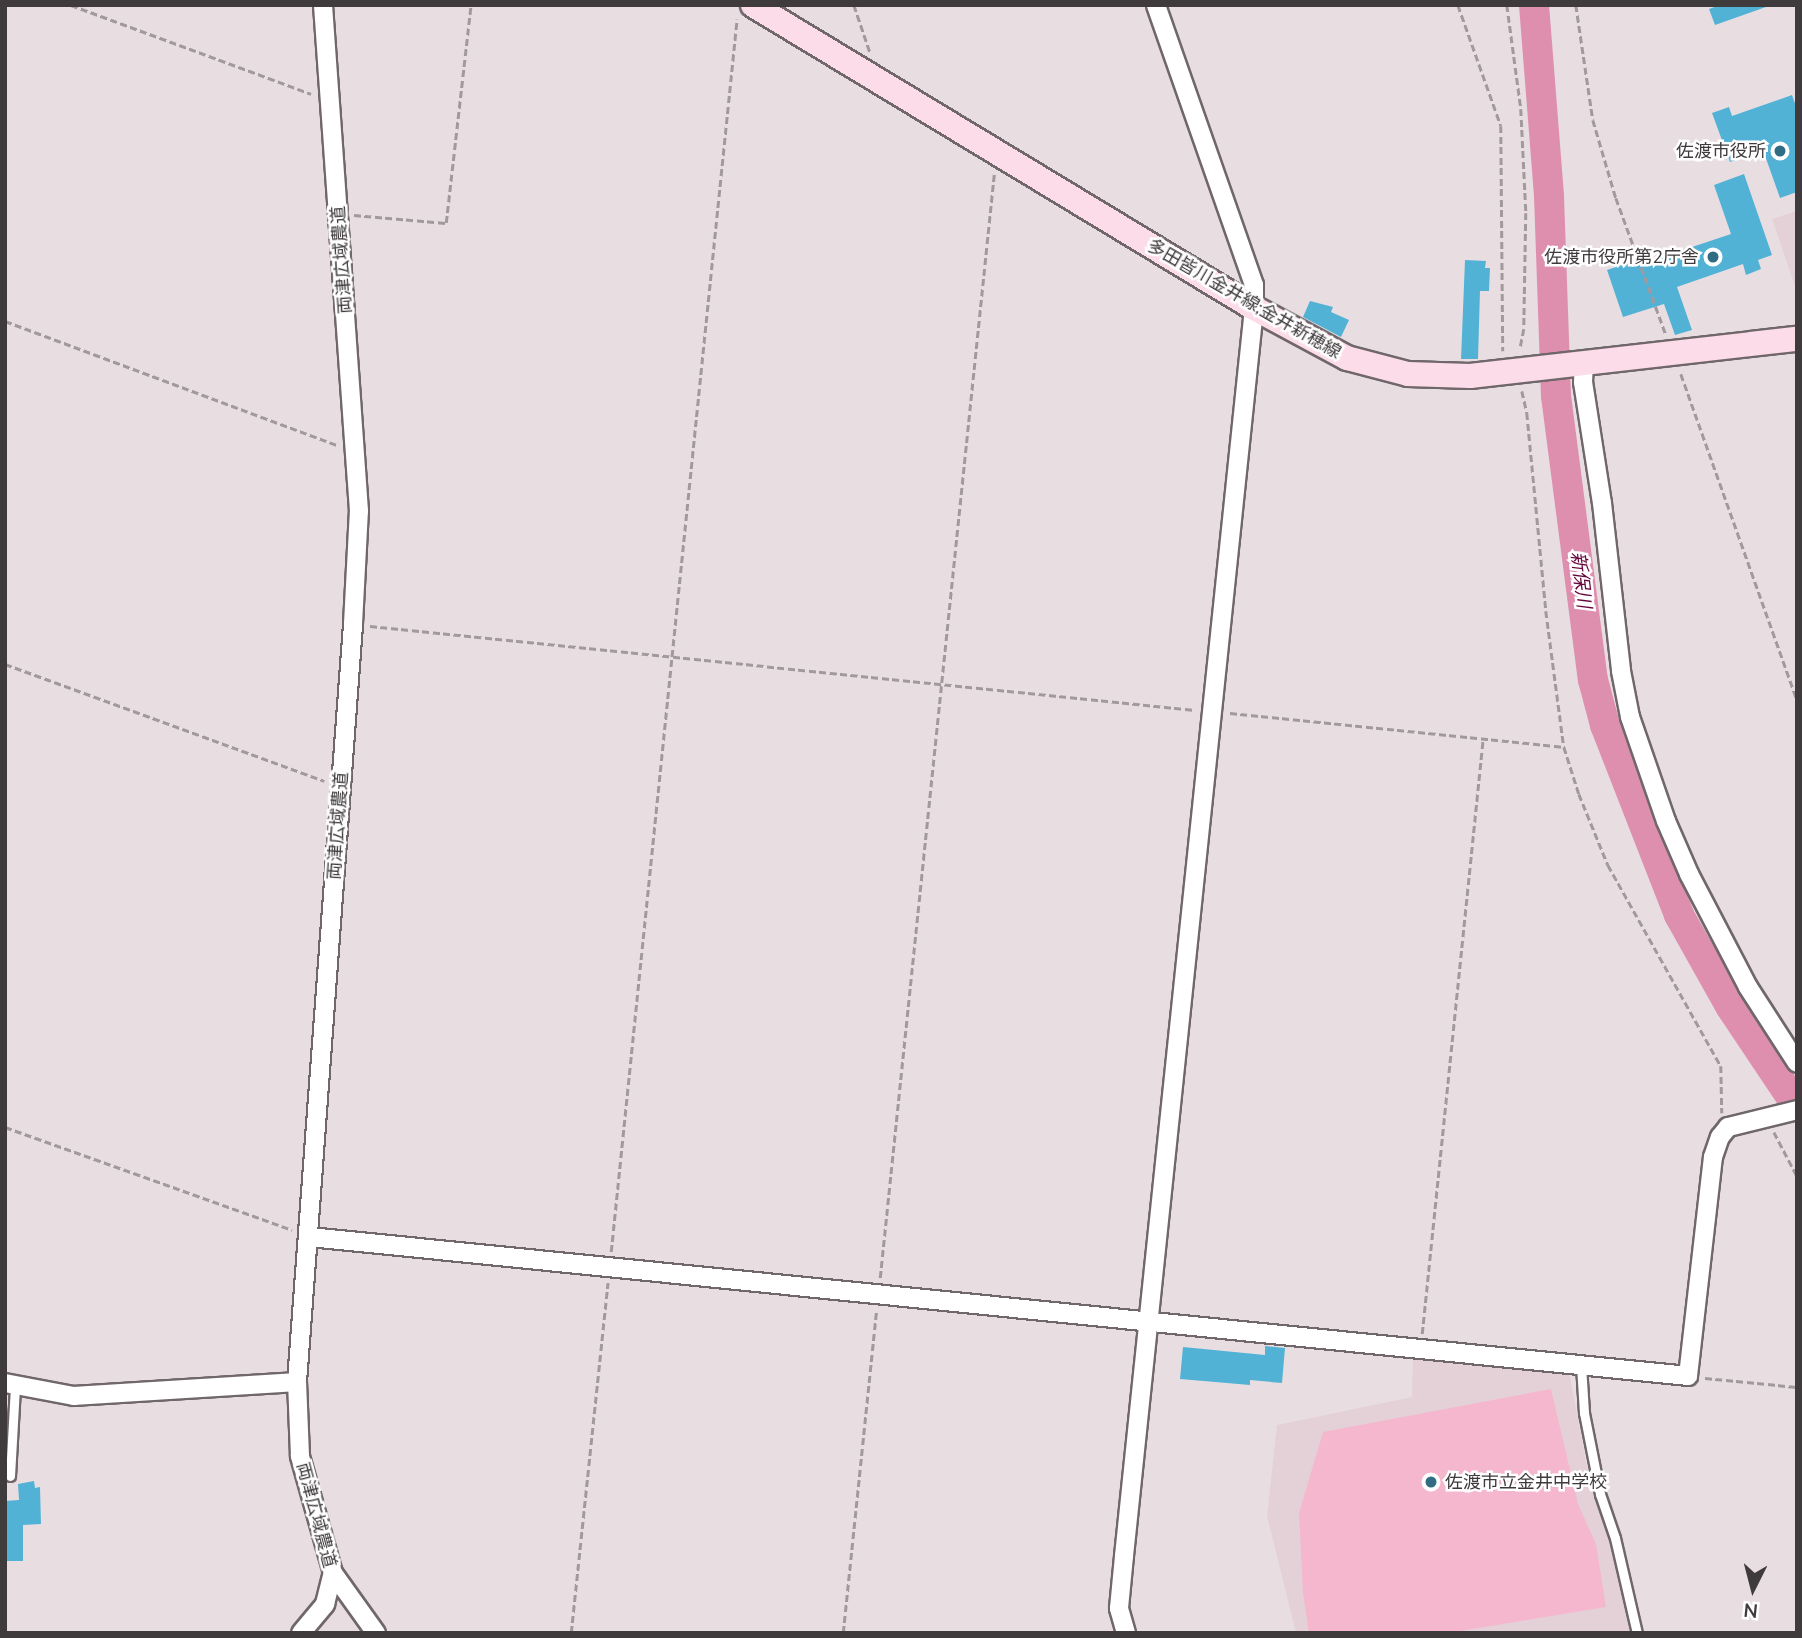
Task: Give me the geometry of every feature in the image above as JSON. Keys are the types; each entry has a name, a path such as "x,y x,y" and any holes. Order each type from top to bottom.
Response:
{"main road":[{"name":"多田皆川金井線;金井新穂線","path":"745,12 872,76 1254,308 1347,358 1375,367 1438,377 1797,338"}],"street":[{"name":"両津広域農道","path":"301,1633 325,1604 333,1573 300,1456 297,1382 354,624 359,511 340,214 323,5"},
{"path":"1126,1633 1119,1608 1254,308 1254,285 1156,5"},
{"path":"1584,363 1583,382 1602,503 1621,671 1630,718 1666,821 1685,865 1748,988 1797,1063"},
{"path":"310,1237 1688,1376 1713,1157 1728,1127 1797,1110"},
{"path":"10,1385 74,1396 297,1382"},
{"path":"333,1573 376,1633"}],"lane":[{"path":"1581,1365 1584,1413 1600,1494 1615,1538 1637,1633"},
{"path":"10,1385 10,1476"}],"path":[{"path":"71,5 330,101"},
{"path":"340,214 446,223 471,5"},
{"path":"853,5 873,58 872,76"},
{"path":"1458,5 1501,126 1509,371 1527,413 1550,649 1564,747 1579,794 1608,865 1721,1066 1720,1107 1728,1127"},
{"path":"1507,5 1521,109 1526,213 1524,329 1509,371"},
{"path":"1576,5 1593,120 1616,198 1797,699"},
{"path":"570,1633 672,657 745,12"},
{"path":"843,1633 996,152"},
{"path":"5,321 354,452"},
{"path":"354,624 1564,747"},
{"path":"5,664 341,788"},
{"path":"1420,1348 1483,739"},
{"path":"1768,1119 1797,1176"},
{"path":"5,1127 310,1237"},
{"path":"1688,1376 1797,1387"}],"shaded area":[{"path":"1797,211 1797,292 1772,219"},
{"name":"佐渡市立金井中学校","path":"1413,1352 1568,1367 1586,1462 1596,1502 1610,1528 1633,1633 1296,1633 1267,1516 1277,1425 1412,1397"},
{"name":"佐渡市立金井中学校","path":"1551,1389 1578,1504 1596,1544 1606,1607 1448,1633 1309,1633 1303,1593 1299,1513 1323,1432"}],"building":[{"path":"1720,5 1766,7 1715,25 1709,9"},
{"name":"佐渡市役所","path":"1792,95 1797,109 1797,192 1780,198 1763,150 1730,162 1712,113 1729,107 1732,116"},
{"name":"佐渡市役所第2庁舎","path":"1744,174 1772,255 1758,260 1761,269 1746,275 1743,264 1677,287 1692,330 1675,335 1664,304 1623,317 1607,270 1631,262 1632,267 1731,234 1714,185"},
{"path":"1465,260 1486,261 1485,268 1490,268 1489,291 1480,291 1478,359 1461,359"},
{"path":"1310,301 1333,307 1331,312 1349,320 1341,337 1303,317"},
{"path":"1265,1346 1285,1348 1282,1383 1250,1380 1250,1385 1180,1379 1183,1347 1265,1355"},
{"path":"34,1481 35,1488 40,1487 41,1524 23,1525 23,1561 5,1561 5,1501 19,1500 18,1484"}],"waterway":[{"name":"新保川","path":"1534,5 1549,196 1556,396 1593,680 1605,725 1679,915 1730,1006 1797,1106"}],"place":[{"name":"佐渡市役所","path":"1780,151"},
{"name":"佐渡市役所第2庁舎","path":"1713,257"},
{"name":"佐渡市立金井中学校","path":"1431,1482"}]}
